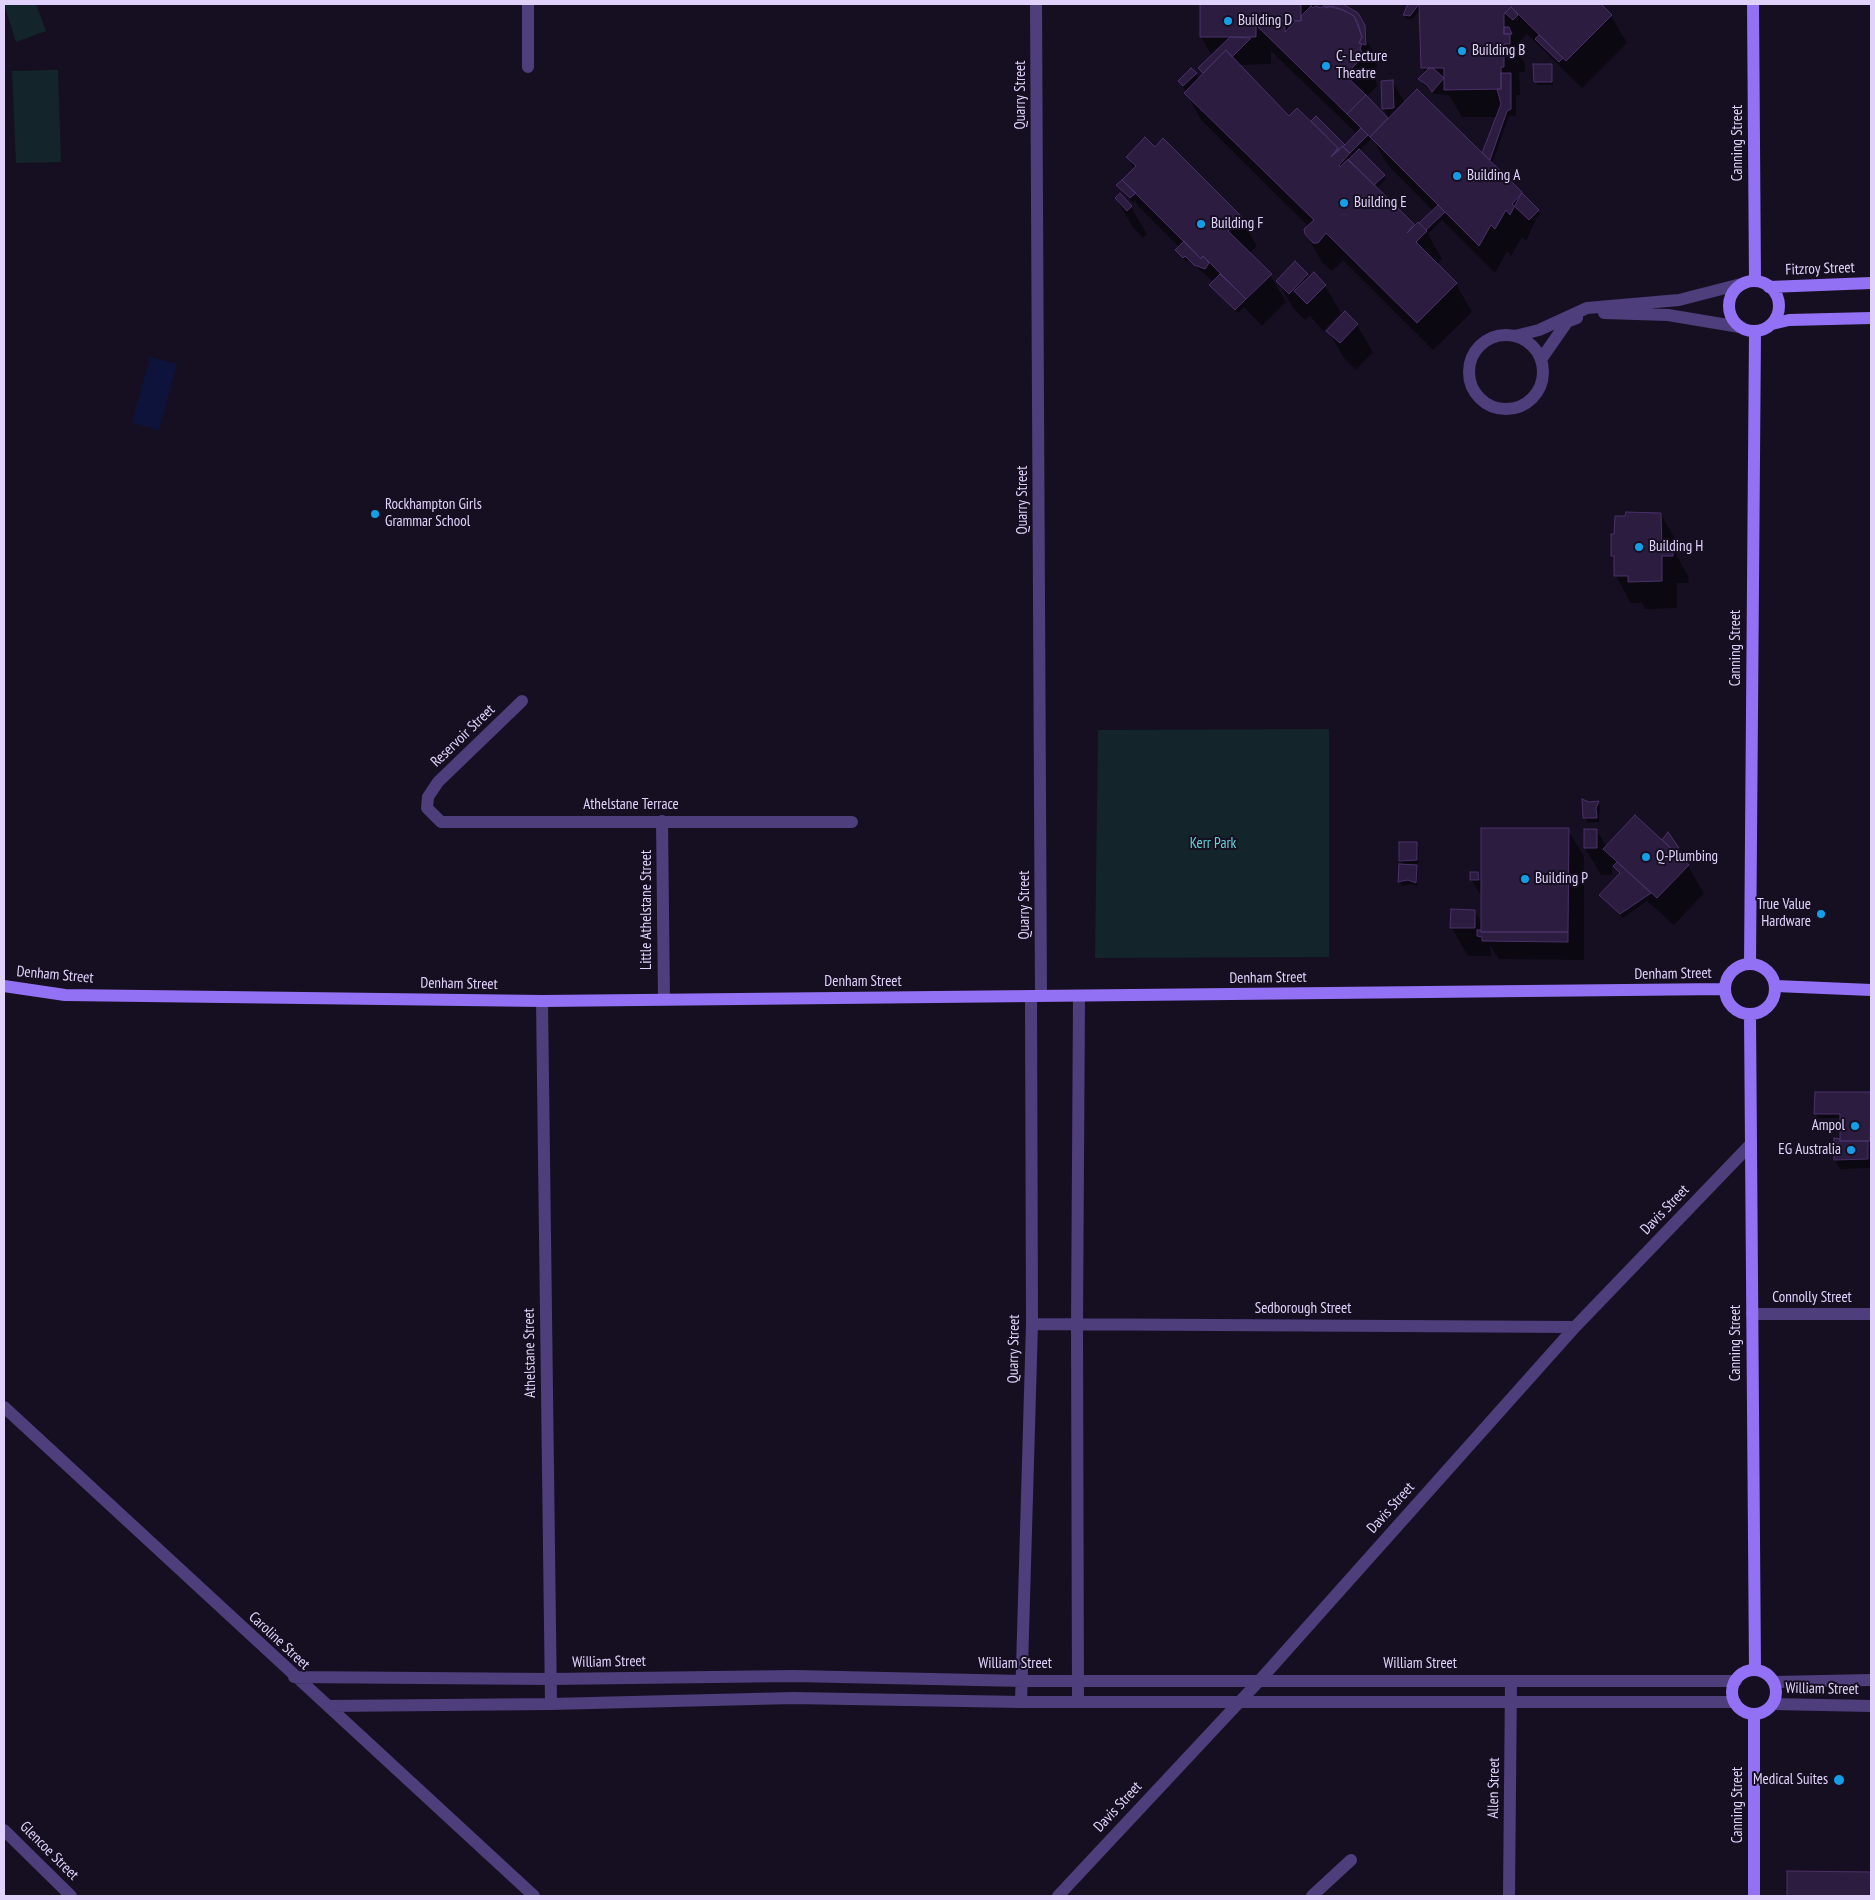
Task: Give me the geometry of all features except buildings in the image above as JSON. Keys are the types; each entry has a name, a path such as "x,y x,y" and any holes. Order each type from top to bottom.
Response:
{"street":[{"path":"528,4 528,67"},
{"name":"Quarry Street","path":"1021,1702 1032,1324 1036,996 1036,4"},
{"name":"Canning Street","path":"1750,282 1753,4"},
{"path":"1740,327 1734,322 1728,307 1733,292 1750,282"},
{"path":"1516,336 1539,330 1563,317 1587,308 1679,300 1750,282 1769,287 1778,300 1777,317 1772,324"},
{"name":"Fitzroy Street","path":"1769,287 1871,283"},
{"path":"1542,358 1567,322 1583,315 1607,312 1692,318 1740,327 1755,332 1772,324 1789,320 1871,318"},
{"name":"Canning Street","path":"1750,964 1755,332"},
{"path":"1504,334 1516,336 1526,340 1536,348 1542,358 1544,371 1542,384 1536,395 1527,404 1515,409 1502,409 1490,405 1479,398 1472,387 1469,375 1470,363 1474,352 1482,343 1492,337 1504,334"},
{"name":"Reservoir Street","path":"428,797 438,782 522,702"},
{"name":"Athelstane Terrace","path":"428,797 427,808 441,822 852,822"},
{"name":"Little Athelstane Street","path":"662,821 664,999"},
{"path":"1750,964 1767,970 1776,986 1771,1004 1765,1010 1750,1015 1733,1009 1723,990 1732,971 1739,966 1750,964"},
{"name":"Denham Street","path":"4,986 65,995 542,1001 1723,990"},
{"path":"1776,986 1871,990"},
{"path":"1078,1701 1080,1680 1077,1325 1079,996"},
{"name":"Athelstane Street","path":"542,1001 551,1704"},
{"name":"Canning Street","path":"1750,1015 1755,1670"},
{"name":"Davis Street","path":"1058,1896 1260,1680 1575,1327 1751,1144"},
{"name":"Connolly Street","path":"1752,1314 1871,1314"},
{"name":"Sedborough Street","path":"1032,1324 1575,1327"},
{"name":"Caroline Street","path":"4,1407 534,1896"},
{"path":"1755,1670 1769,1676 1774,1682 1776,1693 1773,1704 1761,1713 1754,1714 1743,1710 1735,1702 1733,1695 1736,1681 1744,1673 1755,1670"},
{"name":"William Street","path":"294,1676 550,1680 794,1676 1023,1681 1736,1681"},
{"name":"Allen Street","path":"1509,1896 1511,1680"},
{"name":"William Street","path":"1774,1682 1871,1680"},
{"path":"328,1706 551,1704 793,1698 1021,1702 1735,1702"},
{"name":"William Street","path":"1773,1704 1871,1706"},
{"name":"Canning Street","path":"1754,1714 1754,1896"},
{"name":"Glencoe Street","path":"4,1830 71,1896"},
{"path":"1312,1896 1351,1860"}],"green space":[{"path":"4,4 36,4 46,31 16,42"},
{"path":"58,70 61,162 16,163 12,71"},
{"name":"Kerr Park","path":"1329,729 1329,957 1095,958 1098,730"}],"shaded area":[{"path":"150,357 177,364 159,430 132,423"}],"place":[{"name":"Building D","path":"1228,21"},
{"name":"Building B","path":"1462,51"},
{"name":"C- Lecture Theatre","path":"1326,66"},
{"name":"Building A","path":"1457,176"},
{"name":"Building E","path":"1344,203"},
{"name":"Building F","path":"1201,224"},
{"name":"Rockhampton Girls Grammar School","path":"375,514"},
{"name":"Building H","path":"1639,547"},
{"name":"Q-Plumbing","path":"1646,857"},
{"name":"Building P","path":"1525,879"},
{"name":"True Value Hardware","path":"1821,914"},
{"name":"Ampol","path":"1855,1126"},
{"name":"EG Australia","path":"1851,1150"},
{"name":"Medical Suites","path":"1839,1780"}]}
